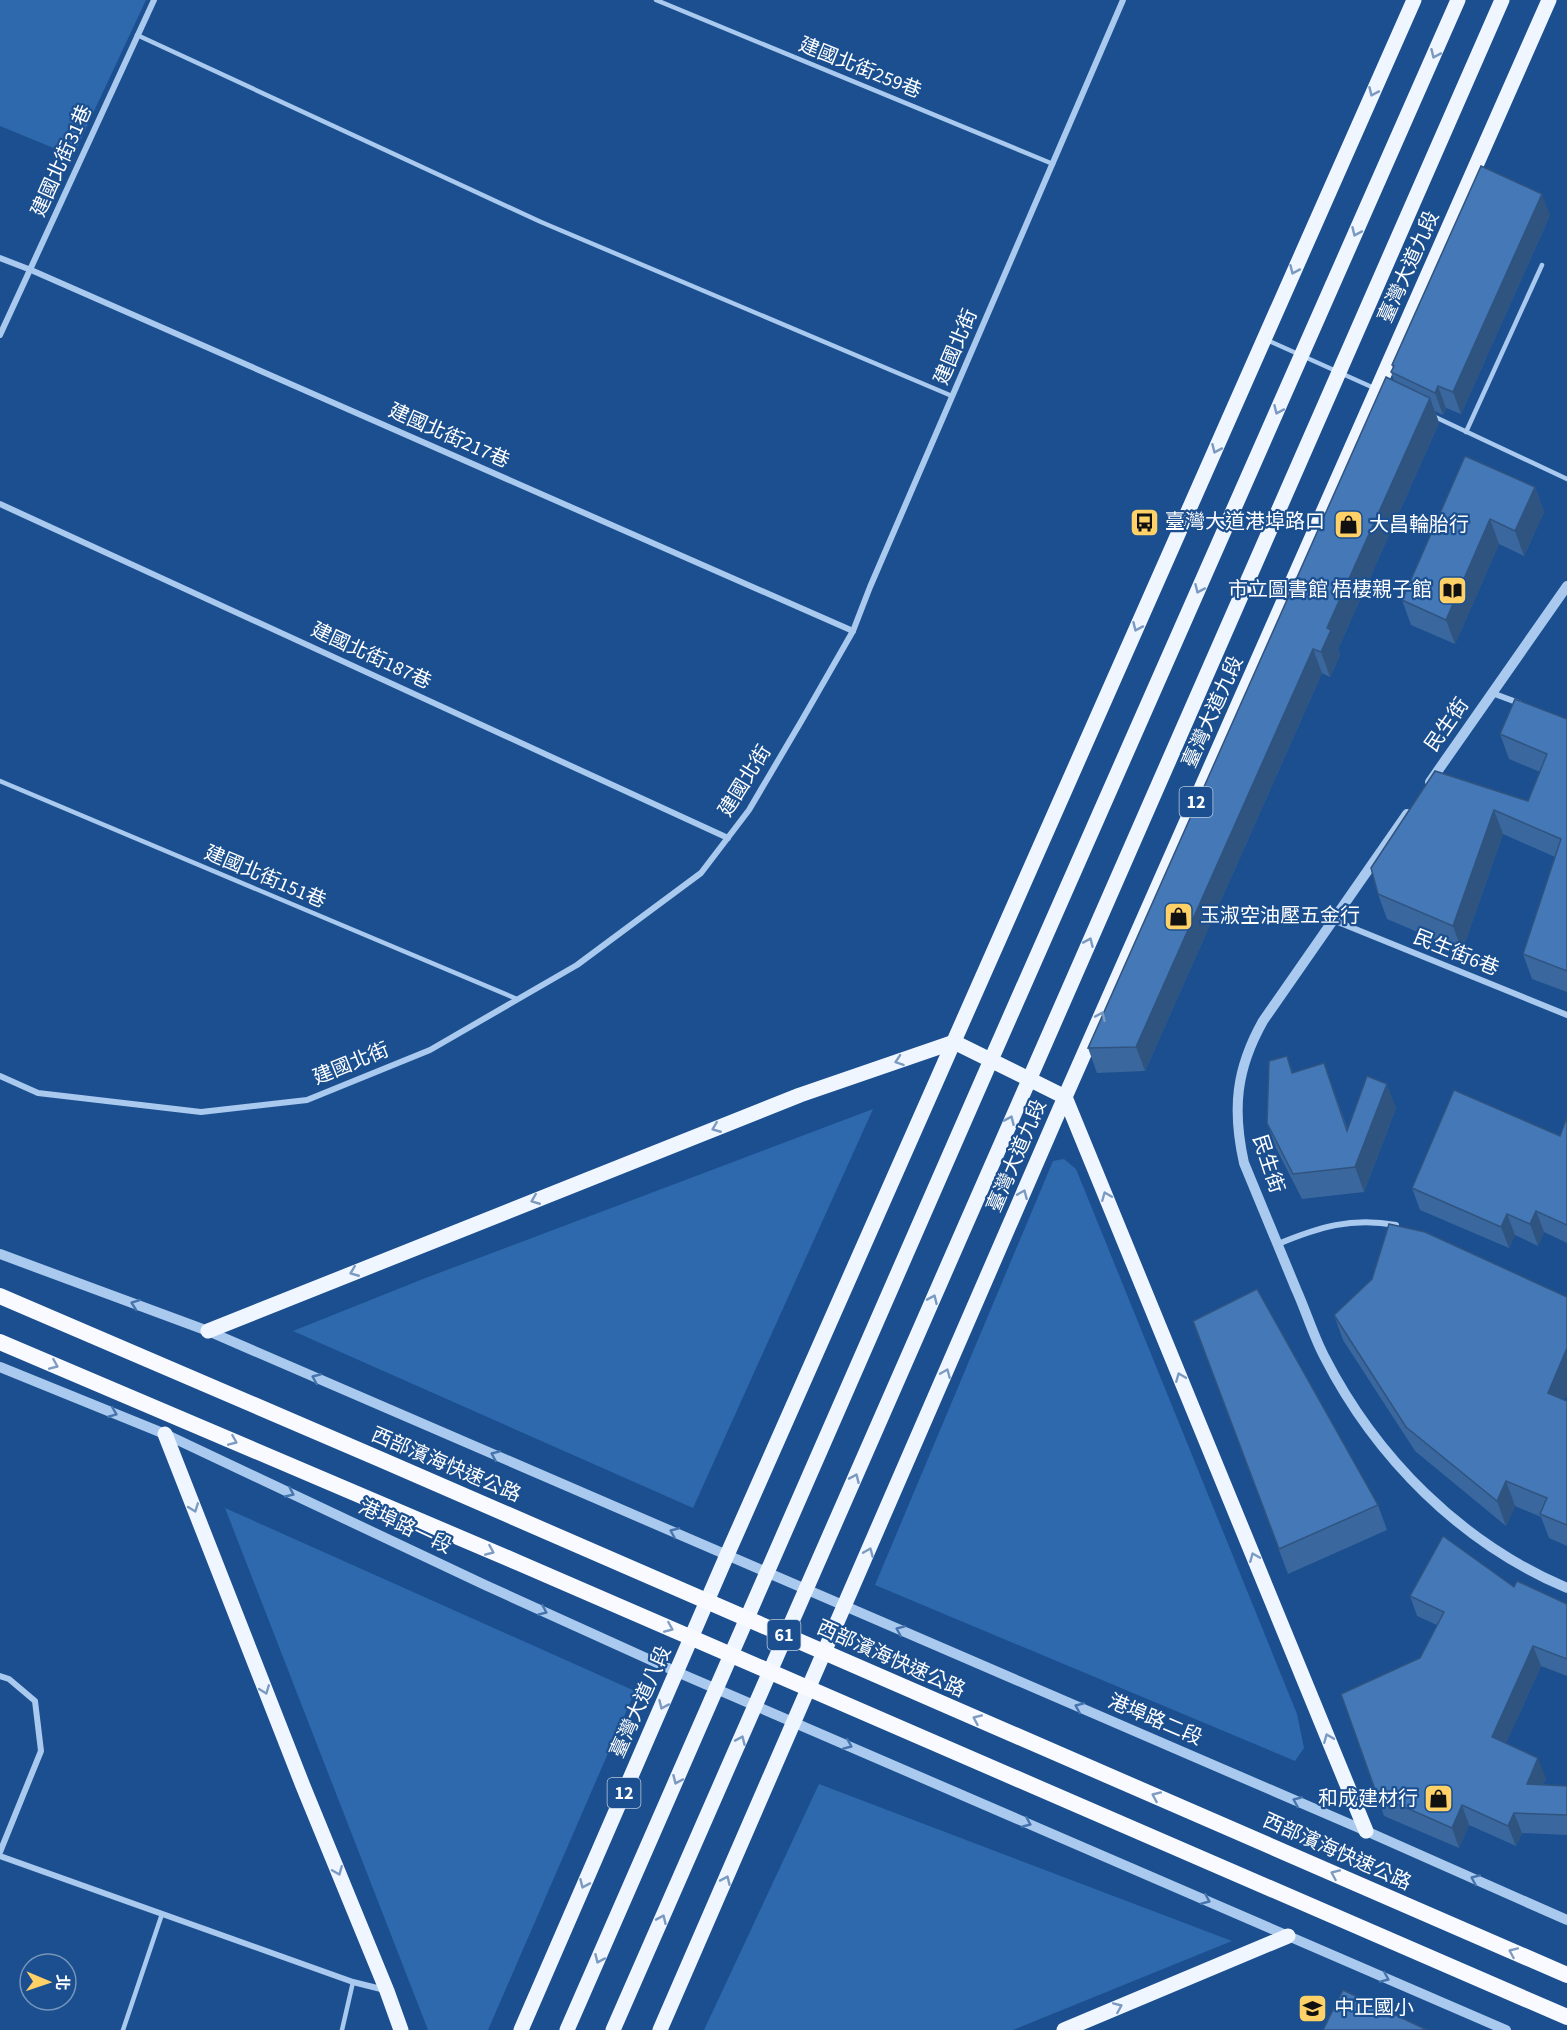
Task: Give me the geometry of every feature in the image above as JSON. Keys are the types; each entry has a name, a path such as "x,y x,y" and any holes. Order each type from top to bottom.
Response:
{"highway":[{"name":"西部濱海快速公路","path":"0,1296 1567,1975"},
{"name":"61","path":"0,1342 519,1563 1567,2017"}],"main road":[{"name":"12","path":"727,1555 1414,0"},
{"name":"12","path":"567,2030 1458,0"},
{"name":"臺灣大道九段","path":"806,1589 1502,0"},
{"name":"臺灣大道九段","path":"846,1606 1065,1097 1383,392 1549,0"},
{"path":"208,1331 800,1095 954,1042 1065,1097 1366,1830"},
{"path":"165,1434 401,2030"},
{"name":"臺灣大道八段","path":"521,2030 727,1555"},
{"name":"12","path":"613,2030 806,1589"},
{"name":"12","path":"660,2030 846,1606"},
{"path":"1064,2030 1288,1936"}],"street":[{"name":"建國北街31巷","path":"0,335 154,0"},
{"name":"建國北街","path":"0,1076 38,1093 201,1112 307,1100 430,1050 518,1000 577,965 701,873 749,810 853,631 1123,0"},
{"name":"建國北街217巷","path":"0,258 853,631"},
{"name":"建國北街187巷","path":"0,504 728,838"},
{"name":"民生街","path":"1426,788 1567,586"},
{"path":"1492,693 1524,705"},
{"name":"民生街","path":"1412,806 1263,1021 1246,1055 1241,1074 1237,1117 1239,1140 1244,1162 1323,1354 1355,1410 1394,1461 1442,1509 1470,1531 1529,1570 1567,1588"},
{"name":"民生街6巷","path":"1333,920 1567,1016"},
{"path":"1278,1244 1315,1229 1346,1223 1365,1221 1401,1226"},
{"path":"0,1254 208,1331 727,1555"},
{"name":"港埠路一段","path":"0,1367 165,1434 485,1585 677,1672 795,1722"},
{"name":"港埠路二段","path":"727,1555 1366,1830 1567,1920"},
{"path":"0,1676 9,1679 35,1701 41,1750 0,1854 353,1982 387,1991"},
{"path":"795,1722 1506,2030"}],"lane":[{"name":"建國北街259巷","path":"656,0 1053,164"},
{"path":"137,35 541,222 952,396"},
{"path":"1466,432 1542,265"},
{"path":"1264,339 1383,392"},
{"path":"1427,413 1567,479"},
{"name":"建國北街151巷","path":"0,781 518,1000"},
{"path":"123,2030 162,1914"},
{"path":"342,2030 353,1982"}],"shaded area":[{"path":"0,0 146,0 73,156 0,126"},
{"path":"873,1109 693,1508 293,1331 423,1279"},
{"path":"1064,1159 1076,1169 1297,1714 1304,1748 1295,1761 875,1585 1053,1161"},
{"path":"225,1508 635,1691 488,2030 428,2030"},
{"path":"819,1784 1232,1941 1013,2030 704,2030"}],"building":[{"path":"1481,166 1542,194 1453,392 1438,386 1435,393 1391,372 1394,366 1392,365"},
{"path":"1386,377 1430,398 1327,628 1331,630 1321,652 1313,649 1136,1047 1088,1048"},
{"path":"1465,456 1535,487 1515,531 1490,519 1446,620 1402,600"},
{"path":"1515,699 1567,719 1567,971 1523,954 1561,839 1494,810 1453,926 1378,894 1371,868 1435,771 1528,801 1547,754 1500,734"},
{"path":"1287,1056 1292,1073 1324,1063 1347,1131 1367,1076 1387,1084 1355,1167 1293,1174 1267,1123 1269,1061"},
{"path":"1454,1090 1560,1136 1567,1117 1567,1225 1536,1211 1530,1224 1507,1214 1501,1227 1412,1188"},
{"path":"1389,1224 1425,1232 1567,1297 1567,1348 1548,1393 1567,1401 1567,1525 1540,1514 1547,1498 1506,1481 1497,1501 1406,1427 1334,1315 1372,1279"},
{"path":"1257,1289 1378,1505 1279,1549 1193,1321"},
{"path":"1443,1536 1514,1587 1517,1581 1567,1604 1567,1659 1533,1646 1492,1737 1538,1758 1527,1784 1567,1786 1567,1815 1514,1813 1508,1826 1462,1805 1452,1828 1377,1795 1341,1694 1420,1658 1444,1612 1410,1596"},
{"path":"1343,1990 1427,2030 1323,2030"}],"place":[{"name":"臺灣大道港埠路口","path":"1144,522"},
{"name":"大昌輪胎行","path":"1348,525"},
{"name":"市立圖書館 梧棲親子館","path":"1453,590"},
{"name":"玉淑空油壓五金行","path":"1179,916"},
{"name":"和成建材行","path":"1439,1799"},
{"name":"中正國小","path":"1313,2008"}]}
